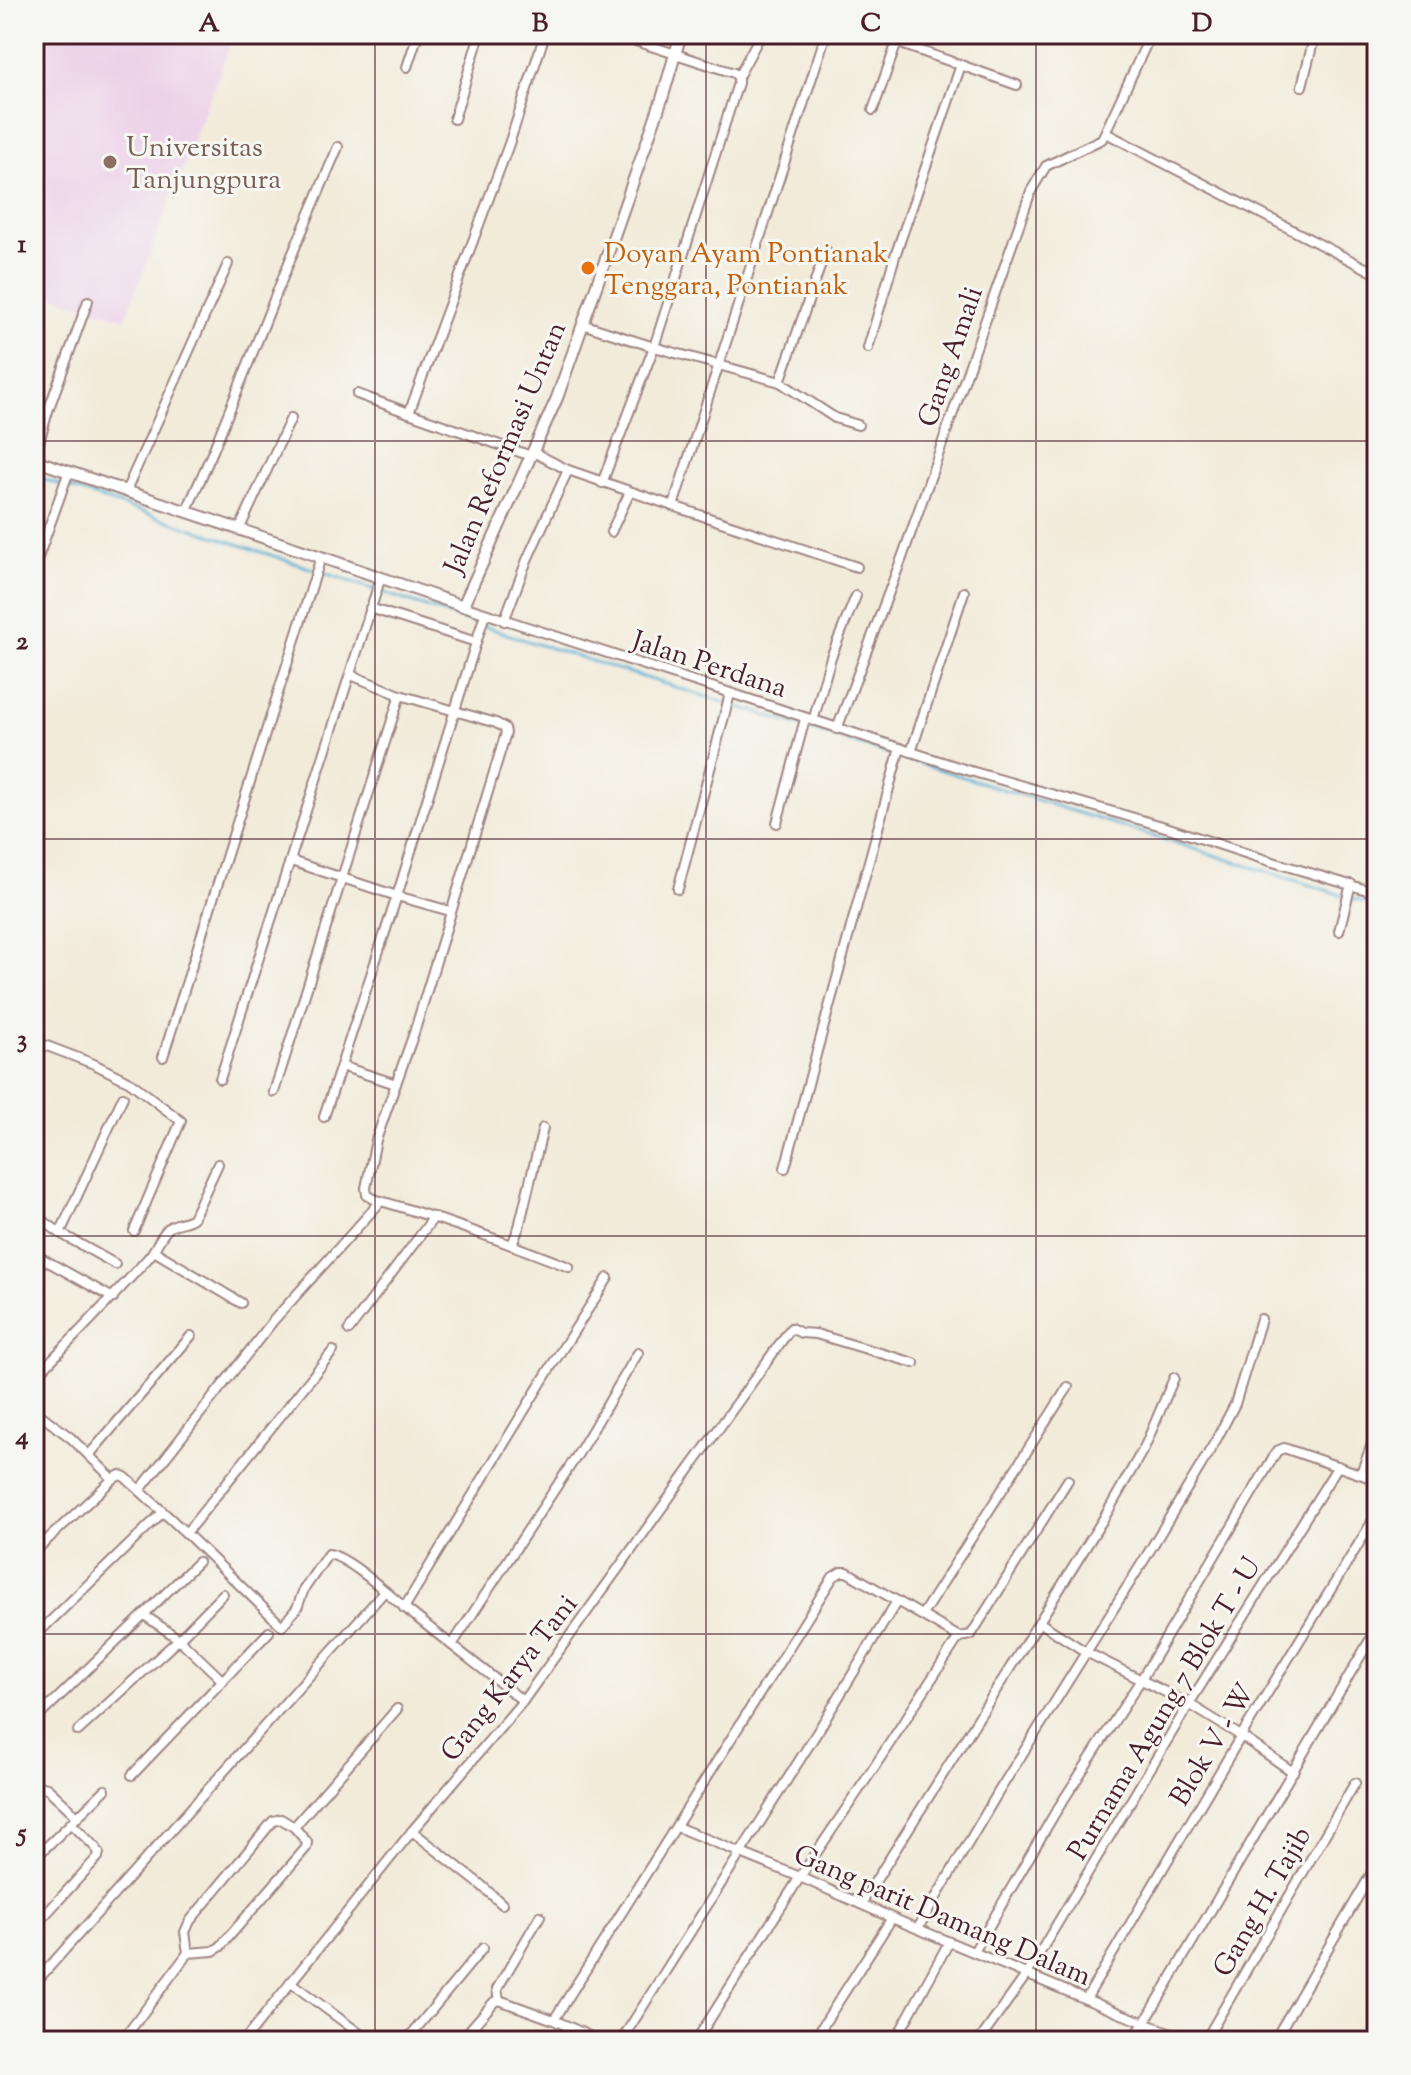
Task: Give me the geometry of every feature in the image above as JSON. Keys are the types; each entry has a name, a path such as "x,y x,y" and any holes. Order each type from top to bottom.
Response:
{"street":[{"path":"407,67 418,34"},
{"path":"454,119 480,34"},
{"path":"409,413 509,144 545,34"},
{"path":"614,34 734,73 738,77"},
{"name":"Jalan Reformasi Untan","path":"463,606 557,398 662,99 681,34"},
{"path":"602,483 654,347 734,100 738,77 761,34"},
{"path":"673,506 826,34"},
{"path":"873,34 896,39 1017,85"},
{"path":"1151,34 1106,133 1377,274"},
{"path":"1302,86 1315,34"},
{"path":"873,110 896,39"},
{"path":"868,348 895,256 961,65"},
{"name":"Gang Amali","path":"837,729 903,555 1031,191 1046,166 1102,139 1106,133"},
{"path":"186,512 338,147"},
{"path":"780,382 826,250"},
{"path":"126,491 228,264"},
{"path":"34,460 48,411 88,301"},
{"path":"582,324 780,382 835,418 858,425"},
{"path":"357,394 532,454 602,483 857,567"},
{"path":"239,530 291,418"},
{"name":"Jalan Perdana","path":"34,460 68,475 126,491 379,581 463,606 484,618 504,621 899,750 1169,828 1263,859 1348,893 1377,893"},
{"path":"504,621 527,560 568,470"},
{"path":"34,569 68,475"},
{"path":"611,532 630,492"},
{"path":"163,1057 320,560"},
{"path":"220,1079 379,581"},
{"path":"911,752 964,592"},
{"path":"777,823 809,720 856,596"},
{"path":"370,606 476,642"},
{"path":"324,1117 484,618"},
{"path":"351,675 400,695 496,723 505,728 506,733 414,1033 376,1140 367,1195 569,1267"},
{"path":"274,1092 400,695"},
{"path":"678,889 730,696"},
{"path":"785,1168 899,750"},
{"path":"34,874 39,856"},
{"path":"291,861 450,911"},
{"path":"1339,931 1348,893"},
{"path":"34,1041 94,1064 130,1082 181,1121 134,1231"},
{"path":"341,1066 396,1084"},
{"path":"60,1233 123,1097"},
{"path":"512,1245 543,1128"},
{"path":"34,1378 113,1298 154,1251 167,1229 193,1218 218,1164"},
{"path":"140,1490 273,1321 381,1201"},
{"path":"34,1214 60,1233 115,1264"},
{"path":"349,1330 434,1217"},
{"path":"154,1251 241,1303"},
{"path":"34,1254 113,1298"},
{"path":"404,1608 608,1278"},
{"path":"918,1928 999,1791 1175,1509 1235,1404 1261,1319"},
{"name":"Gang Karya Tani","path":"244,2041 412,1831 523,1701 791,1328 914,1363"},
{"path":"89,1455 191,1336"},
{"path":"186,1533 333,1351"},
{"path":"452,1645 578,1454 638,1353"},
{"path":"861,1904 1107,1513 1145,1446 1174,1378"},
{"path":"922,1615 1068,1387"},
{"path":"34,1410 71,1438 113,1479"},
{"path":"1361,1473 1377,1431"},
{"path":"974,1952 1055,1813 1142,1678 1277,1451 1284,1448 1377,1480"},
{"name":"Purnama Agung 7 Blok T - U","path":"979,2041 1027,1974 1189,1704 1338,1466"},
{"path":"34,1552 120,1475 140,1490 282,1626 297,1608 307,1582 329,1553 385,1591 523,1701"},
{"path":"554,2020 833,1577 847,1572 959,1637 971,1635 1068,1480"},
{"path":"34,1637 163,1512"},
{"name":"Blok V - W","path":"1086,1999 1241,1736 1377,1514"},
{"path":"34,1721 198,1562"},
{"path":"34,1984 385,1591"},
{"path":"78,1731 179,1639 223,1594"},
{"path":"621,2041 897,1601"},
{"path":"144,1615 179,1639 223,1681"},
{"path":"1039,1622 1086,1652 1189,1704 1293,1772"},
{"path":"1131,2041 1144,2024 1377,1628"},
{"path":"132,1775 269,1632"},
{"path":"696,2041 959,1637"},
{"path":"294,1827 397,1709"},
{"name":"Gang H. Tajib","path":"1205,2041 1355,1783"},
{"path":"34,1789 39,1786 47,1788 99,1853 45,1915 39,1919 34,1917"},
{"path":"34,1859 105,1790"},
{"path":"122,2041 188,1953 187,1926 273,1821 279,1818 294,1827 307,1842 306,1848 220,1947 213,1951 188,1953"},
{"name":"Gang parit Damang Dalam","path":"677,1827 1144,2024 1192,2041"},
{"path":"412,1831 502,1904"},
{"path":"1274,2041 1377,1864"},
{"path":"499,2000 497,1989 540,1916"},
{"path":"813,2041 892,1918"},
{"path":"895,2041 949,1942"},
{"path":"406,2041 483,1948"},
{"path":"290,1982 363,2036"},
{"path":"460,2041 499,2000 600,2041"}],"shaded area":[{"name":"Universitas Tanjungpura","path":"34,34 234,34 125,319 34,290"}],"waterway":[{"path":"34,476 537,644 1377,906"}],"place":[{"name":"Universitas Tanjungpura","path":"110,162"},
{"name":"Doyan Ayam Pontianak Tenggara, Pontianak","path":"588,268"}]}
